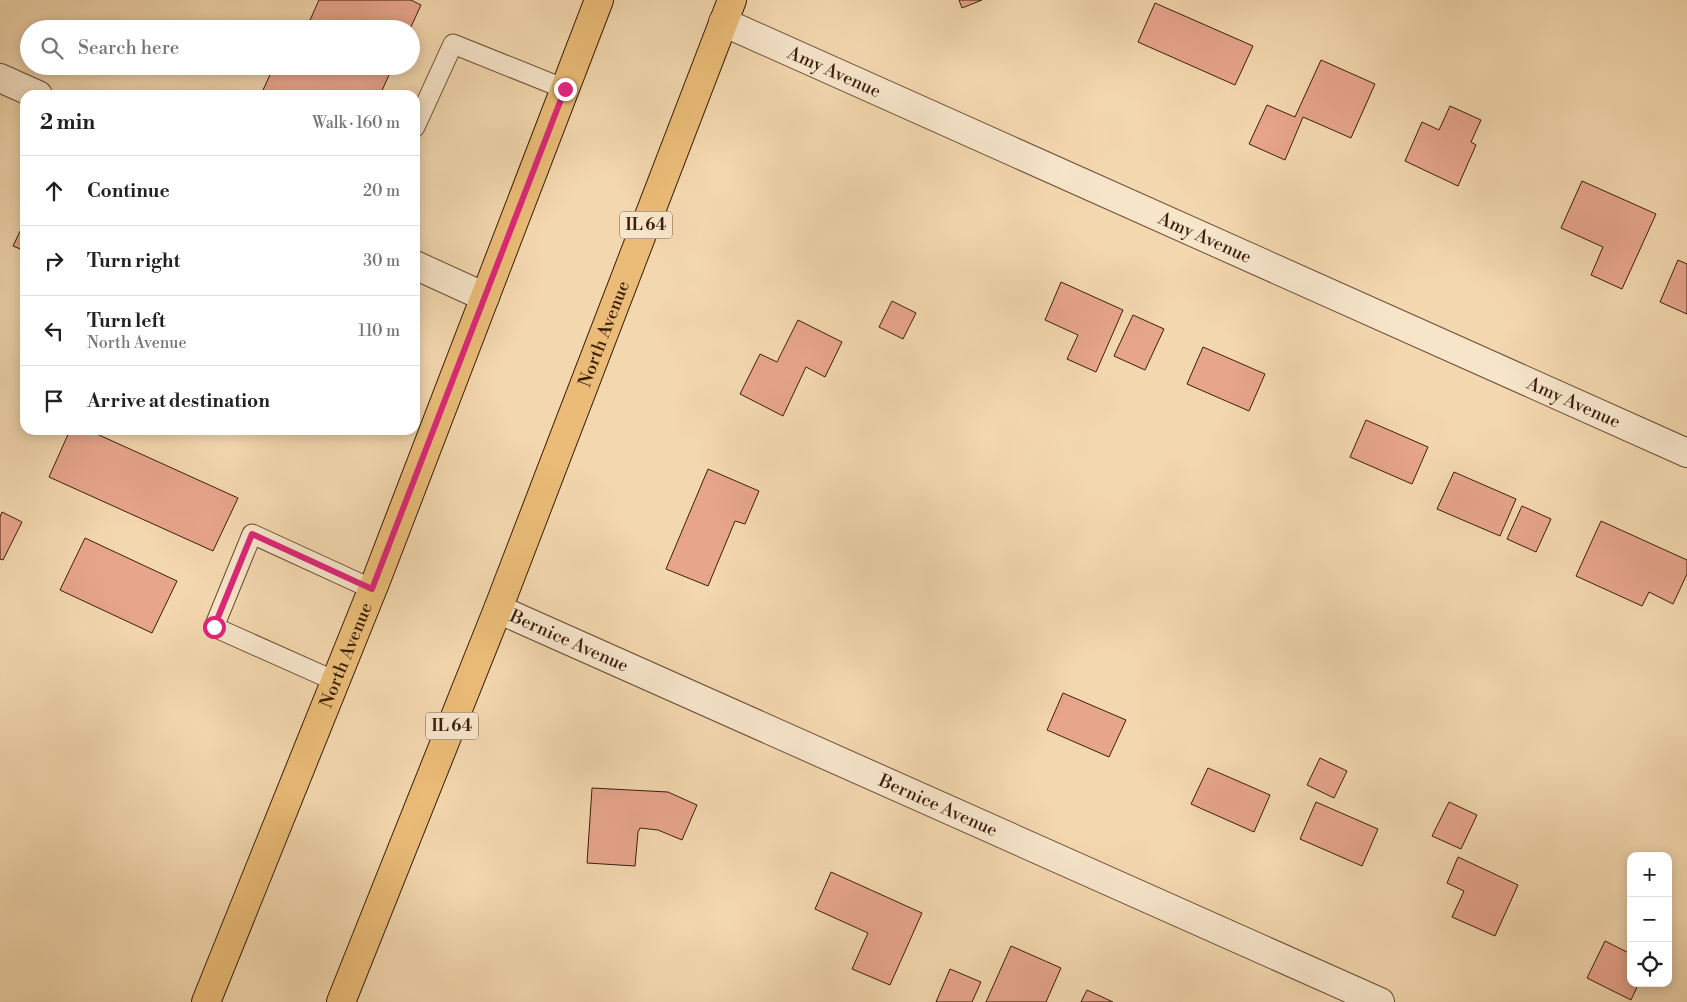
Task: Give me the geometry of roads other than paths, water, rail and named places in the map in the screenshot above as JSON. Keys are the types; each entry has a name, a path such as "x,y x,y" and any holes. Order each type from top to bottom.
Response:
{"main road":[{"name":"North Avenue","path":"206,1002 336,681 599,0"},
{"name":"North Avenue","path":"341,1002 498,609 728,11"}],"street":[{"name":"Amy Avenue","path":"728,11 1687,453"},
{"path":"0,78 27,90"},
{"path":"420,267 485,297"},
{"name":"Bernice Avenue","path":"498,609 1380,1002"}],"lane":[{"path":"420,116 453,44 565,89"},
{"path":"336,681 214,627 252,534 372,589"}]}
